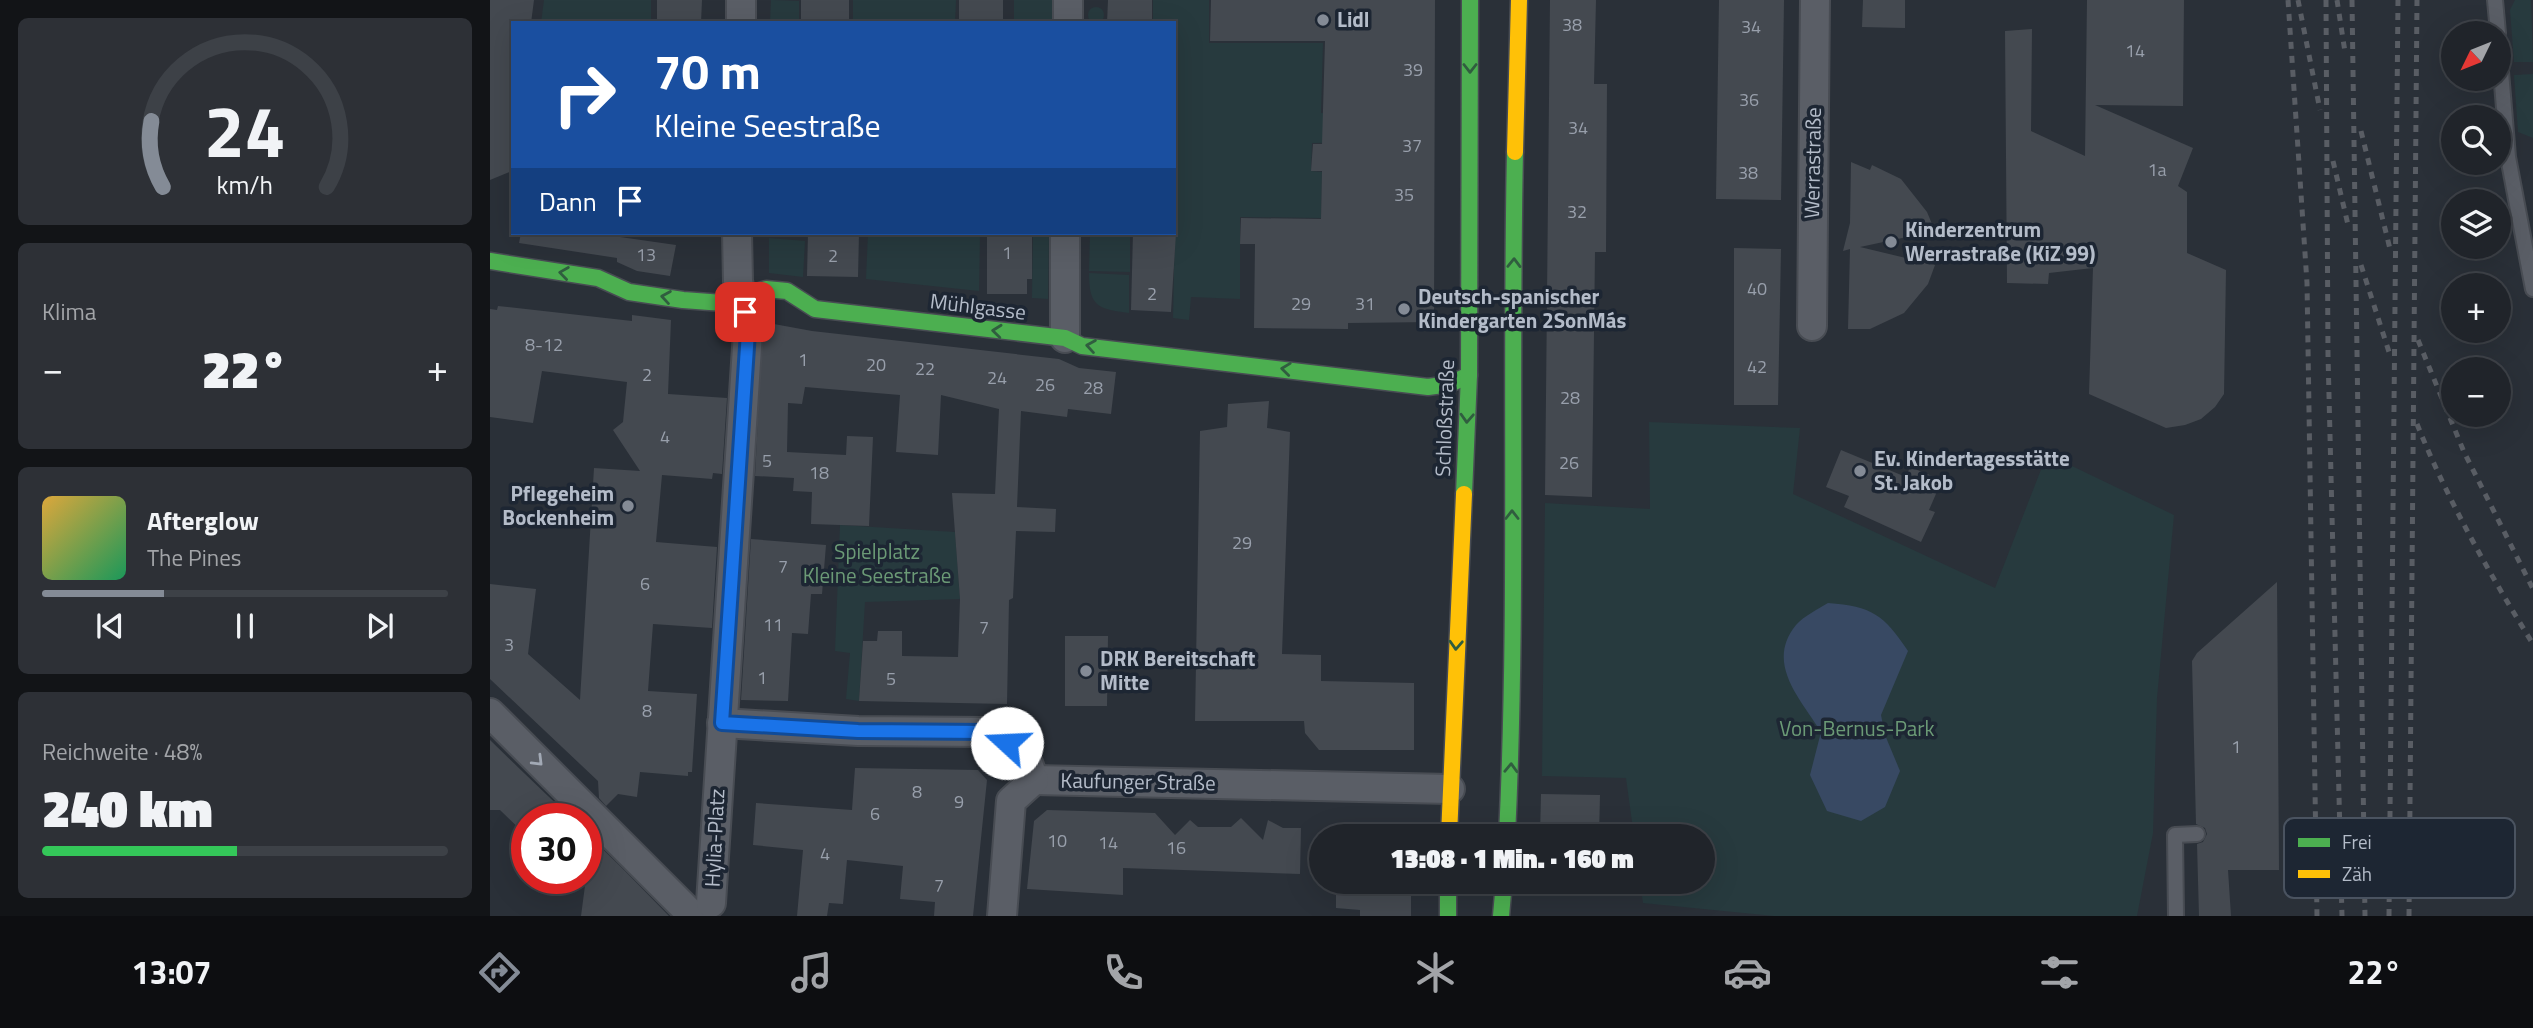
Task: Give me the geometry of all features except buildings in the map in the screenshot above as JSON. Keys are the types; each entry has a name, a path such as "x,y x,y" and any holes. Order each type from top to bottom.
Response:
{"street":[{"path":"741,0 741,21"},
{"path":"1068,0 1068,21"},
{"name":"Schloßstraße","path":"1449,824 1469,375 1470,0"},
{"path":"1508,824 1512,728 1511,335 1519,0"},
{"name":"Werrastraße","path":"1812,326 1815,0"},
{"name":"Hylia-Platz","path":"702,910 719,773 748,332 738,281 737,235"},
{"path":"1065,235 1065,338"},
{"name":"Mühlgasse","path":"490,261 598,278 629,292 683,300 723,303 766,289 787,291 815,309 1065,338 1082,346 1428,387 1450,384 1469,375"},
{"path":"490,713 702,910"},
{"name":"Kaufunger Straße","path":"722,723 858,731 988,732 1028,763 1034,780 1450,789"},
{"path":"1002,916 1011,801 1034,780"},
{"path":"1448,894 1448,916"},
{"path":"1501,916 1503,894"}],"lane":[{"path":"2495,0 2497,21"},
{"path":"2503,91 2508,157 2533,289"},
{"path":"2176,916 2175,835 2197,834"}],"green space":[{"path":"544,0 651,0 651,21 541,21"},
{"path":"771,0 799,1 799,21 770,21"},
{"path":"853,0 956,0 955,21 853,21"},
{"path":"1014,0 1052,0 1052,21 1014,21"},
{"path":"1153,0 1209,0 1209,43 1323,43 1321,113 1393,116 1386,142 1312,143 1311,171 1322,172 1321,218 1240,217 1240,299 1191,297 1189,320 1173,318 1176,235 1176,21 1153,21"},
{"path":"2515,0 2531,0 2533,62 2514,62 2510,10"},
{"path":"1096,7 1103,12 1100,21 1092,21 1088,15"},
{"path":"2533,74 2533,138 2518,132 2514,75"},
{"path":"868,235 980,235 979,291 866,279"},
{"path":"1033,235 1049,235 1048,299 1032,298"},
{"path":"1090,235 1130,235 1130,272 1089,271"},
{"path":"769,238 805,241 803,277 769,273"},
{"path":"1089,273 1129,275 1129,313 1103,308 1093,300"},
{"name":"Von-Bernus-Park","path":"1649,422 1800,428 1793,494 1995,588 2047,454 2174,515 2157,698 2153,833 2137,916 1774,916 1643,903 1642,894 1715,894 1715,824 1632,824 1626,778 1542,776 1545,503 1650,509"},
{"name":"Spielplatz Kleine Seestraße","path":"840,525 955,532 960,599 865,602 859,701 846,699 850,653 835,651"}],"water":[{"path":"1828,603 1856,607 1876,615 1892,629 1908,651 1881,715 1885,735 1900,771 1885,807 1861,821 1827,811 1810,775 1821,732 1796,693 1785,667 1787,639 1796,625"}],"railway":[{"path":"2288,0 2307,283 2315,818"},
{"path":"2298,0 2320,110"},
{"path":"2326,0 2328,355 2340,818"},
{"path":"2337,0 2345,52"},
{"path":"2352,0 2364,818"},
{"path":"2390,818 2398,0"},
{"path":"2410,818 2417,0"},
{"path":"2361,131 2391,253"},
{"path":"2333,161 2349,229"},
{"path":"2361,265 2390,355"},
{"path":"2418,340 2464,452 2533,589"},
{"path":"2417,424 2470,536 2533,644"},
{"path":"2317,898 2317,916"},
{"path":"2342,898 2342,916"},
{"path":"2365,898 2365,916"},
{"path":"2389,898 2389,916"},
{"path":"2409,898 2409,916"}],"traffic: fast":[{"path":"1464,494 1469,375 1470,0"},
{"path":"1507,824 1513,580 1515,152"},
{"path":"490,261 598,278 629,292 683,300 723,303 766,289 787,291 815,309 1065,338 1082,346 1428,387 1450,384 1469,375"},
{"path":"1448,894 1448,916"},
{"path":"1501,916 1503,894"}],"traffic: slow":[{"path":"1515,152 1519,0"},
{"path":"1450,824 1464,494"}],"place":[{"name":"Lidl","path":"1323,20"},
{"name":"Kinderzentrum Werrastraße (KiZ 99)","path":"1891,242"},
{"name":"Deutsch-spanischer Kindergarten 2SonMás","path":"1404,309"},
{"name":"Ev. Kindertagesstätte St. Jakob","path":"1860,471"},
{"name":"Pflegeheim Bockenheim","path":"628,506"},
{"name":"DRK Bereitschaft Mitte","path":"1086,671"}],"route":[{"path":"745,312 748,332 722,723 858,731 988,732 1007,743"}]}
